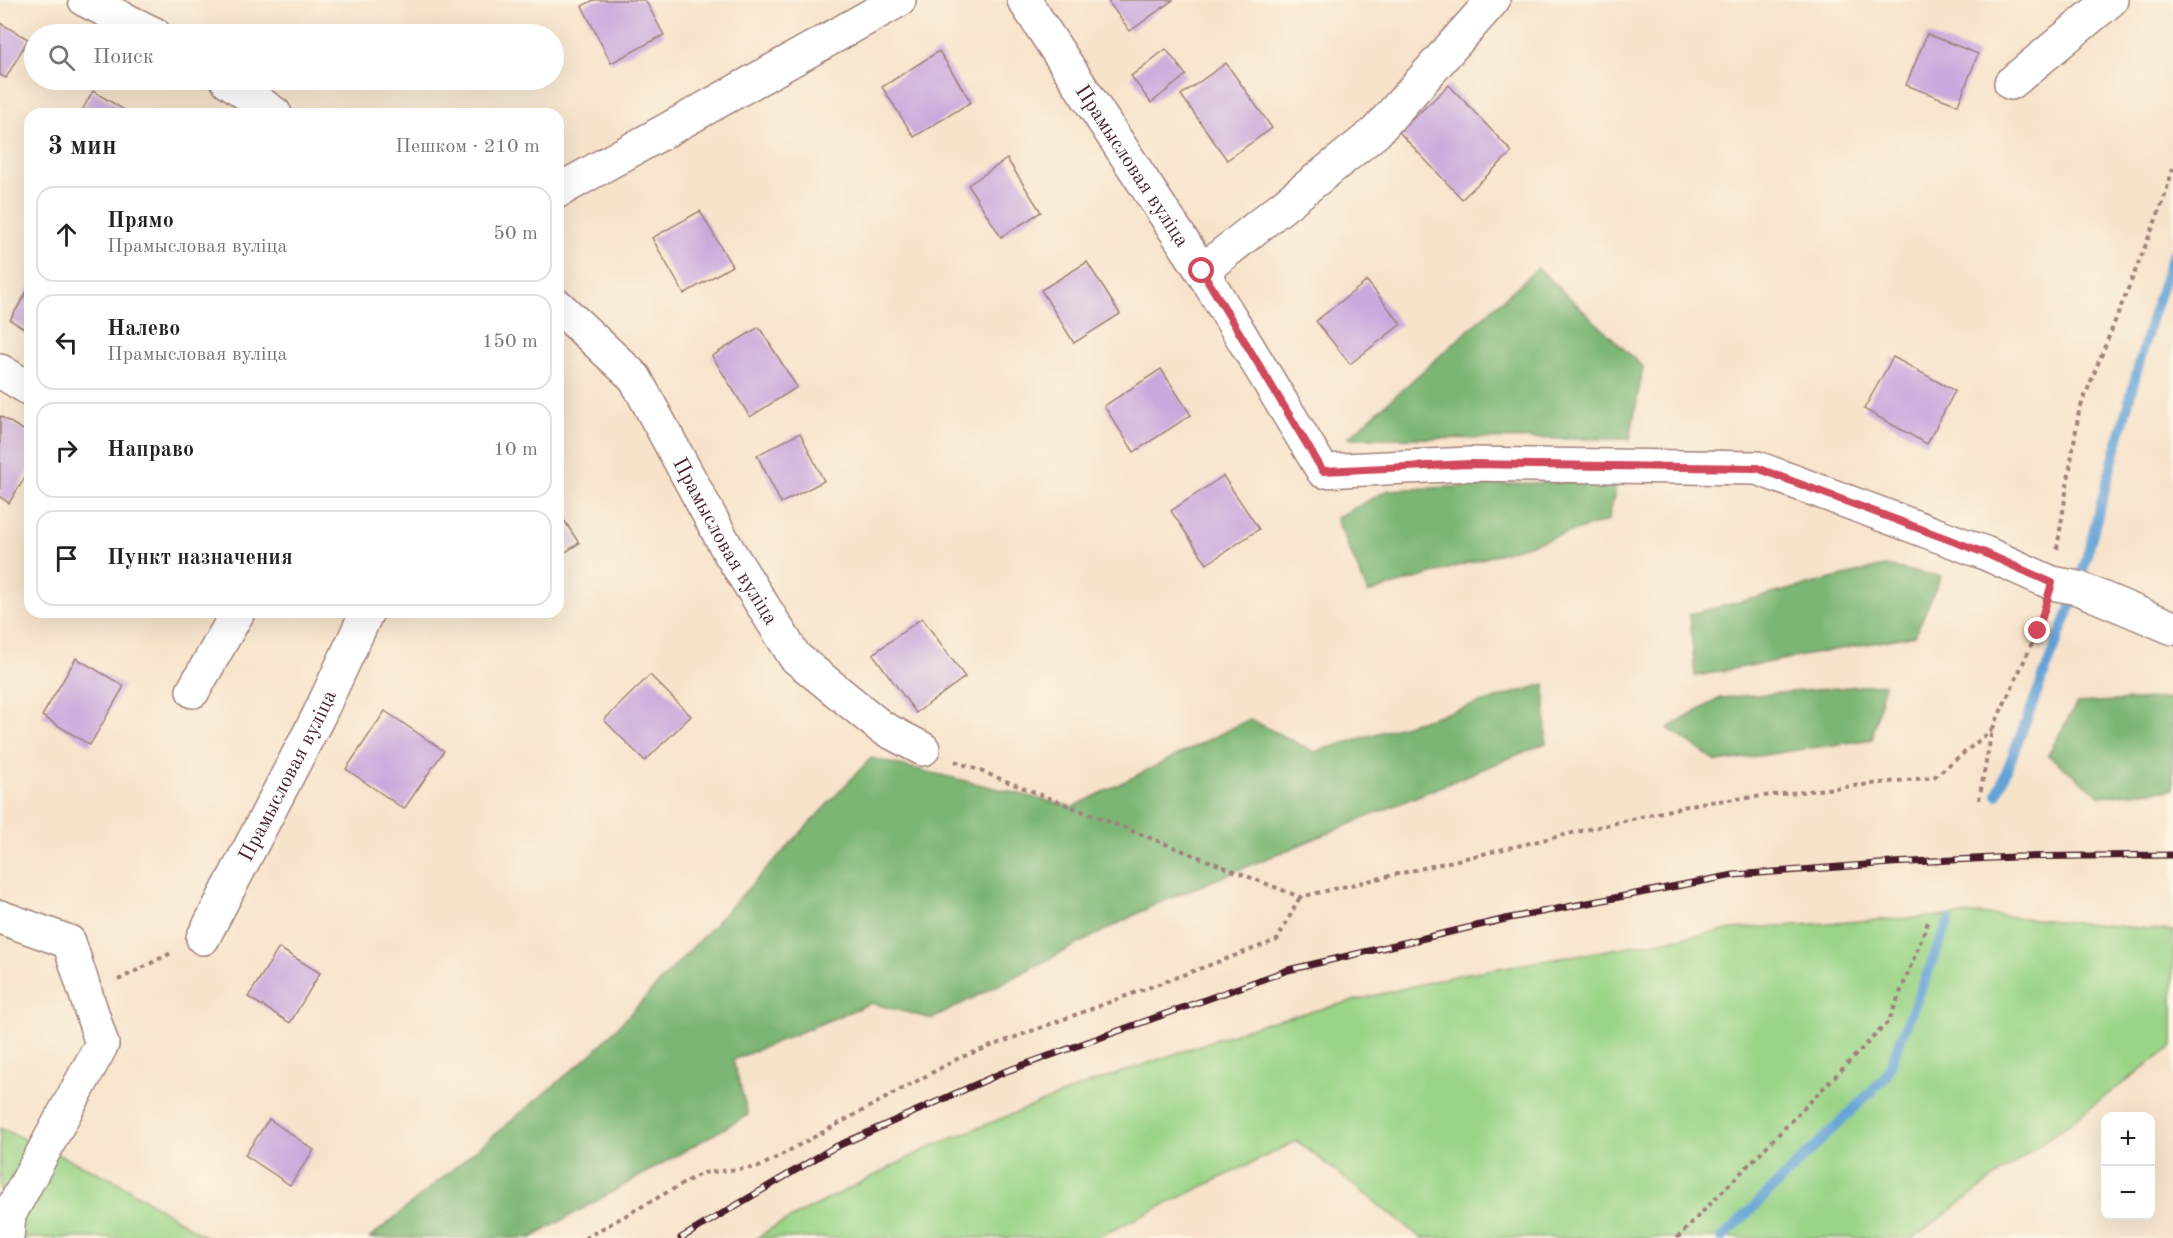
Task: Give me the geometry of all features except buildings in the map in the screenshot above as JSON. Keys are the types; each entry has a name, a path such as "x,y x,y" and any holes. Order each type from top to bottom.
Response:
{"street":[{"path":"85,0 134,24"},
{"path":"564,188 899,0"},
{"name":"Прамысловая вуліца","path":"1024,0 1202,271 1323,471 1469,464 1757,468 1985,553 2052,583 2078,588 2173,628"},
{"path":"1202,271 1376,132 1493,0"},
{"path":"2011,83 2111,0"},
{"path":"241,90 267,108"},
{"name":"Прамысловая вуліца","path":"564,312 635,378 728,550 795,657 881,727 923,749"},
{"path":"0,371 24,385"},
{"path":"193,691 234,618"},
{"name":"Прамысловая вуліца","path":"203,938 319,715 364,618"},
{"path":"0,917 69,942 102,1044 9,1215 7,1238"}],"path":[{"path":"1979,800 1992,730 2038,631 2052,583 2079,411 2163,202 2173,168"},
{"path":"923,749 1300,897 1700,803 1934,777 1992,730"},
{"path":"585,1238 702,1173 759,1167 959,1058 1277,940 1300,897"},
{"path":"1677,1238 1889,1021 1928,922"},
{"path":"86,995 203,938"}],"green space":[{"path":"1538,268 1643,367 1630,439 1348,438"},
{"path":"1618,479 1608,521 1368,593 1336,518 1388,490"},
{"path":"1884,566 1941,576 1915,635 1695,676 1690,614"},
{"path":"1545,684 1546,743 1154,905 932,1019 871,1003 733,1060 748,1115 531,1238 370,1238 594,1052 871,758 1073,807 1250,719 1314,752"},
{"path":"1884,684 1872,739 1717,762 1668,728 1720,698"},
{"path":"2173,698 2173,789 2101,796 2048,755 2077,703"},
{"path":"1978,914 2173,931 2173,1046 1913,1238 1421,1238 1297,1141 1096,1238 757,1238 774,1227 930,1147 1088,1084 1261,1024 1457,975 1733,929"},
{"path":"0,1128 116,1181 207,1238 0,1238"}],"waterway":[{"path":"1997,795 2078,588 2151,320 2173,254"},
{"path":"1722,1238 1885,1078 1949,920"}],"railway":[{"path":"681,1238 833,1148 1004,1072 1288,970 1510,918 1734,875 1891,863 2014,857 2173,855"}],"route":[{"path":"1202,271 1323,471 1469,464 1757,468 1985,553 2052,583 2038,631"}]}
